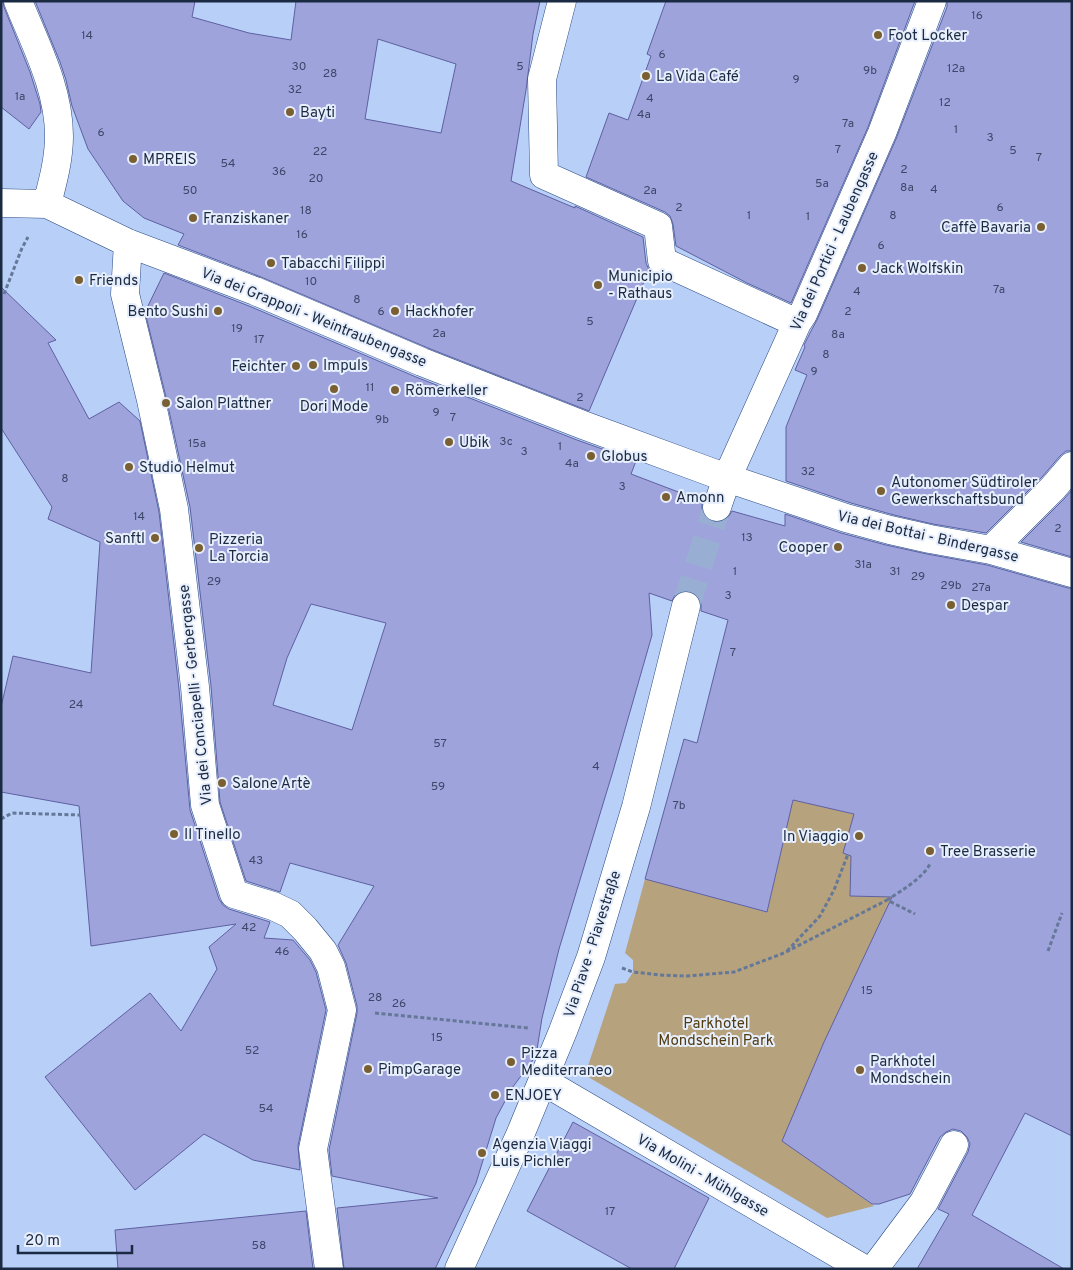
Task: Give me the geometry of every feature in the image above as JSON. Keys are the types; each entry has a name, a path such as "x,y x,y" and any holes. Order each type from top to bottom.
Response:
{"street":[{"path":"1,203 47,204 56,171 59,137 58,118 51,82 18,1"},
{"path":"562,1 542,79 544,175 658,226 662,261 797,323"},
{"name":"Via dei Portici - Laubengasse","path":"717,507 727,478 797,323 803,314 882,132 932,1"},
{"name":"Via dei Grappoli - Weintraubengasse","path":"47,204 128,243 255,290 422,362 583,425 727,478"},
{"name":"Via dei Conciapelli - Gerbergasse","path":"128,243 124,294 151,400 174,509 195,687 205,805 234,894 273,906 290,914 305,929 323,951 331,967 342,1010 313,1149 329,1269"},
{"path":"991,550 1053,488 1072,466"},
{"name":"Via dei Bottai - Bindergasse","path":"727,478 846,518 890,530 930,540 991,550 1072,572"},
{"name":"Via Piave - Piavestraße","path":"459,1269 543,1081 590,957 638,800 686,606"},
{"name":"Via Molini - Mühlgasse","path":"543,1081 864,1269"},
{"path":"874,1269 924,1202 954,1144"}],"path":[{"path":"4,294 22,248 47,204"},
{"path":"1,819 12,813 80,815"},
{"path":"784,953 820,916 834,890 848,854"},
{"path":"590,957 633,972 687,976 734,972 784,953 887,900 906,888 927,870 930,864"},
{"path":"887,900 915,914"},
{"path":"1048,951 1062,913"},
{"path":"342,1010 562,1031"}],"green space":[{"name":"Parkhotel Mondschein Park","path":"788,783 824,807 873,819 958,877 782,1141 874,1206 827,1218 585,1075 615,984 626,983 633,972 633,960 625,953 645,879 767,912 784,839"}],"building":[{"path":"1,1 3,1 30,72 40,104 41,112 29,129 1,107"},
{"path":"35,1 195,1 192,17 249,33 291,40 296,1 540,1 533,34 511,181 575,208 575,206 643,237 646,263 649,270 589,411 428,348 261,277 178,245 184,234 144,218 123,201 88,149 72,106 60,62","holes":["378,39 456,64 441,133 365,119"]},
{"path":"666,1 915,1 868,127 791,303 747,283 676,246 673,224 670,216 665,212 586,177 609,113 628,120 651,56 647,54"},
{"path":"947,1 1072,1 1072,451 1066,451 1060,456 1042,477 986,533 894,515 786,481 786,427 807,375 795,370 805,347 804,345 817,320 896,139 947,7"},
{"path":"164,273 249,306 416,377 636,461 631,474 702,501 702,510 706,518 712,522 727,519 732,511 785,526 785,514 841,533 886,545 987,565 1072,588 1072,1136 1025,1113 972,1215 1064,1269 917,1269 949,1214 938,1209 968,1152 970,1144 967,1137 961,1131 953,1129 940,1137 910,1194 879,1204 872,1204 782,1141 824,1042 892,897 850,896 851,856 843,853 854,814 793,800 767,912 645,879 684,739 697,743 728,620 701,611 701,601 696,594 689,591 681,591 675,595 672,601 649,593 652,635 559,949 542,1018 536,1056 512,1088 496,1118 476,1183 435,1269 344,1269 337,1208 438,1198 332,1176 329,1150 357,1013 357,1006 346,963 338,945 374,886 290,863 280,892 246,881 220,802 211,686 190,507 145,312","holes":["311,604 386,623 352,730 273,705 287,658"]},
{"path":"1,287 56,340 48,343 89,419 119,402 140,421 159,512 179,689 190,810 219,899 223,905 229,909 270,922 264,938 293,940 310,960 316,972 326,1010 298,1146 300,1170 253,1160 204,1134 135,1190 45,1077 150,993 181,1031 217,969 209,947 236,924 91,946 79,806 1,792 1,707 13,656 91,673 100,542 48,519 52,507 1,428"},
{"path":"1072,490 1072,557 1021,542 1064,499"},
{"path":"573,1122 709,1198 674,1269 632,1269 527,1211"},
{"path":"306,1211 313,1269 118,1269 115,1230"}],"tunnel":[{"path":"686,606 717,507"}],"place":[{"name":"Foot Locker","path":"878,35"},
{"name":"La Vida Café","path":"646,76"},
{"name":"Bayti","path":"290,112"},
{"name":"MPREIS","path":"133,159"},
{"name":"Franziskaner","path":"193,218"},
{"name":"Caffè Bavaria","path":"1041,227"},
{"name":"Tabacchi Filippi","path":"271,263"},
{"name":"Jack Wolfskin","path":"862,268"},
{"name":"Friends","path":"79,280"},
{"name":"Municipio - Rathaus","path":"598,285"},
{"name":"Bento Sushi","path":"218,311"},
{"name":"Hackhofer","path":"395,311"},
{"name":"Impuls","path":"313,365"},
{"name":"Feichter","path":"296,366"},
{"name":"Dori Mode","path":"334,389"},
{"name":"Römerkeller","path":"395,390"},
{"name":"Salon Plattner","path":"166,403"},
{"name":"Ubik","path":"449,442"},
{"name":"Globus","path":"591,456"},
{"name":"Studio Helmut","path":"129,467"},
{"name":"Autonomer Südtiroler Gewerkschaftsbund","path":"881,491"},
{"name":"Amonn","path":"666,497"},
{"name":"Sanftl","path":"155,538"},
{"name":"Cooper","path":"838,547"},
{"name":"Pizzeria La Torcia","path":"199,548"},
{"name":"Despar","path":"951,605"},
{"name":"Salone Artè","path":"222,783"},
{"name":"Il Tinello","path":"174,834"},
{"name":"In Viaggio","path":"859,836"},
{"name":"Tree Brasserie","path":"930,851"},
{"name":"Pizza Mediterraneo","path":"511,1062"},
{"name":"PimpGarage","path":"368,1069"},
{"name":"Parkhotel Mondschein","path":"860,1070"},
{"name":"ENJOEY","path":"495,1095"},
{"name":"Agenzia Viaggi Luis Pichler","path":"482,1153"}]}
